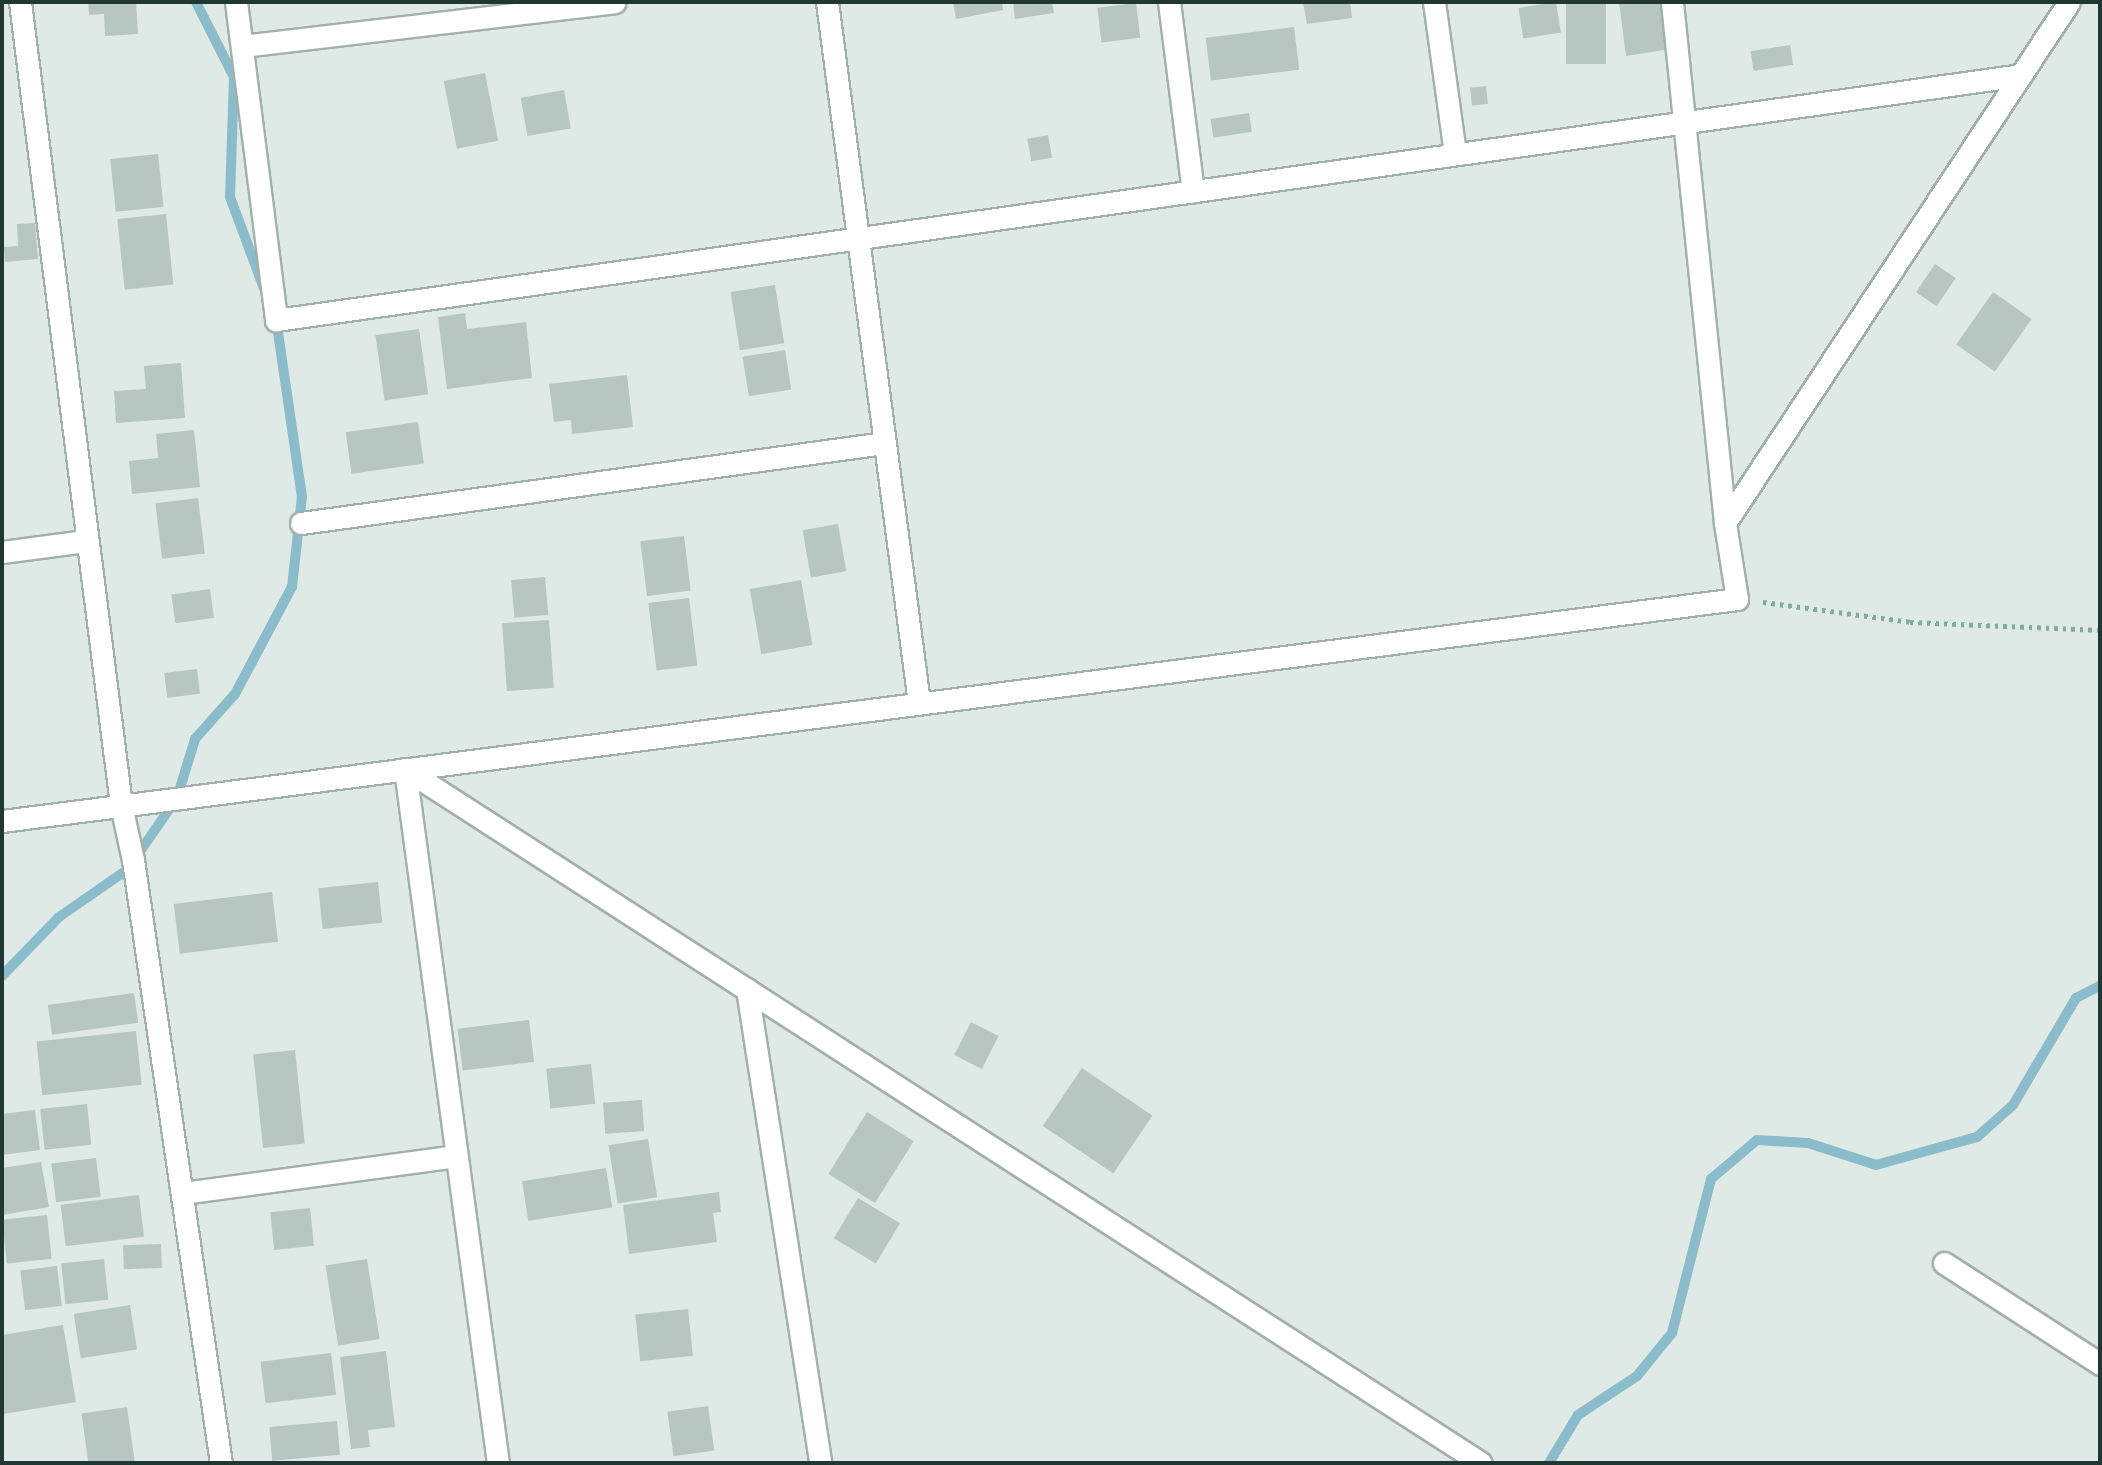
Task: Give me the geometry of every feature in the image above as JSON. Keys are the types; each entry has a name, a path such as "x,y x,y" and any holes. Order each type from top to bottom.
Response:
{"street":[{"path":"20,2 121,805 133,860 222,1463"},
{"path":"236,2 276,320 2021,75"},
{"path":"242,46 513,8 614,2"},
{"path":"827,2 919,703"},
{"path":"1170,2 1193,191"},
{"path":"1434,2 1455,154"},
{"path":"2,821 1737,599 1725,523 1672,2"},
{"path":"1725,523 2070,2"},
{"path":"301,523 884,443"},
{"path":"2,552 86,541"},
{"path":"405,769 1481,1463"},
{"path":"405,769 498,1463"},
{"path":"747,989 820,1463"},
{"path":"183,1193 456,1156"},
{"path":"1944,1263 2100,1364"}],"path":[{"path":"1737,599 1910,622 2100,630"}],"building":[{"path":"88,2 136,2 138,34 105,36 104,14 89,15"},
{"path":"953,2 1002,2 1003,10 956,19"},
{"path":"1013,2 1052,2 1054,13 1015,19"},
{"path":"1303,2 1350,2 1352,18 1307,24"},
{"path":"1556,2 1561,33 1523,39 1518,8"},
{"path":"1566,2 1606,2 1606,64 1566,64"},
{"path":"1619,2 1664,2 1671,49 1626,56"},
{"path":"1136,3 1140,38 1102,42 1097,8"},
{"path":"1294,27 1299,70 1211,81 1206,38"},
{"path":"1790,45 1793,65 1754,71 1750,51"},
{"path":"485,73 498,141 457,149 444,81"},
{"path":"1486,86 1488,104 1472,106 1470,88"},
{"path":"564,90 571,128 527,136 521,98"},
{"path":"1249,113 1252,132 1213,138 1210,119"},
{"path":"1048,135 1052,158 1031,161 1027,139"},
{"path":"158,154 164,207 116,212 110,159"},
{"path":"166,214 173,285 125,290 117,219"},
{"path":"35,223 38,259 5,262 4,247 18,246 17,224"},
{"path":"1935,264 1956,278 1937,306 1916,292"},
{"path":"775,285 784,343 740,350 731,292"},
{"path":"1993,292 2032,319 1995,371 1956,344"},
{"path":"465,313 467,329 526,322 532,378 447,389 438,317"},
{"path":"419,329 428,394 385,400 375,335"},
{"path":"785,350 791,390 749,396 743,357"},
{"path":"181,363 185,418 116,423 114,391 146,389 144,366"},
{"path":"627,375 633,427 572,434 571,420 554,422 549,384"},
{"path":"418,422 424,464 352,474 346,432"},
{"path":"194,430 200,487 132,494 129,461 158,458 156,434"},
{"path":"198,498 205,554 162,559 155,503"},
{"path":"838,524 846,571 811,578 803,530"},
{"path":"684,536 691,591 647,596 640,541"},
{"path":"545,577 548,615 514,618 511,580"},
{"path":"801,580 812,645 761,654 750,589"},
{"path":"210,589 214,618 175,623 171,594"},
{"path":"689,598 697,665 657,670 648,603"},
{"path":"549,620 554,688 507,691 502,623"},
{"path":"197,669 200,694 167,698 164,673"},
{"path":"378,882 382,923 323,929 318,888"},
{"path":"272,892 278,942 180,954 174,904"},
{"path":"134,993 138,1023 52,1035 48,1005"},
{"path":"529,1020 534,1062 463,1070 458,1029"},
{"path":"971,1022 999,1036 982,1069 954,1055"},
{"path":"136,1031 142,1085 42,1095 37,1041"},
{"path":"295,1050 305,1143 263,1148 253,1054"},
{"path":"591,1064 595,1104 550,1108 546,1069"},
{"path":"1082,1068 1152,1116 1113,1174 1043,1126"},
{"path":"642,1100 644,1131 605,1134 603,1103"},
{"path":"87,1104 91,1145 45,1150 40,1109"},
{"path":"35,1110 40,1150 2,1155 2,1114"},
{"path":"867,1112 914,1141 875,1203 828,1174"},
{"path":"648,1139 657,1197 618,1204 608,1145"},
{"path":"96,1158 101,1197 56,1202 51,1163"},
{"path":"41,1162 49,1207 2,1215 2,1168"},
{"path":"606,1168 612,1208 528,1221 522,1181"},
{"path":"719,1192 721,1212 713,1213 717,1242 629,1254 623,1205"},
{"path":"139,1195 144,1237 66,1246 61,1205"},
{"path":"858,1198 900,1223 876,1264 834,1238"},
{"path":"310,1208 314,1246 274,1250 270,1212"},
{"path":"47,1215 52,1259 7,1263 2,1220"},
{"path":"161,1244 162,1268 124,1269 123,1245"},
{"path":"104,1259 108,1300 66,1304 61,1263"},
{"path":"367,1259 380,1339 338,1346 326,1266"},
{"path":"57,1266 62,1306 25,1310 20,1271"},
{"path":"130,1305 137,1349 81,1358 74,1314"},
{"path":"688,1309 693,1356 640,1361 635,1315"},
{"path":"63,1325 76,1402 3,1414 2,1335"},
{"path":"386,1351 395,1427 368,1430 370,1447 351,1449 340,1357"},
{"path":"331,1353 336,1395 266,1403 261,1362"},
{"path":"708,1406 714,1451 674,1456 667,1412"},
{"path":"127,1407 135,1463 88,1463 81,1413"},
{"path":"337,1421 340,1455 272,1461 269,1427"}],"waterway":[{"path":"196,2 234,77 230,197 265,291"},
{"path":"2,976 59,917 127,870 177,798 195,739 235,694 292,587 302,497 276,319"},
{"path":"1549,1463 1578,1415 1637,1376 1672,1333 1711,1179 1757,1140 1808,1143 1876,1165 1977,1137 2013,1105 2076,998 2100,986"}]}
